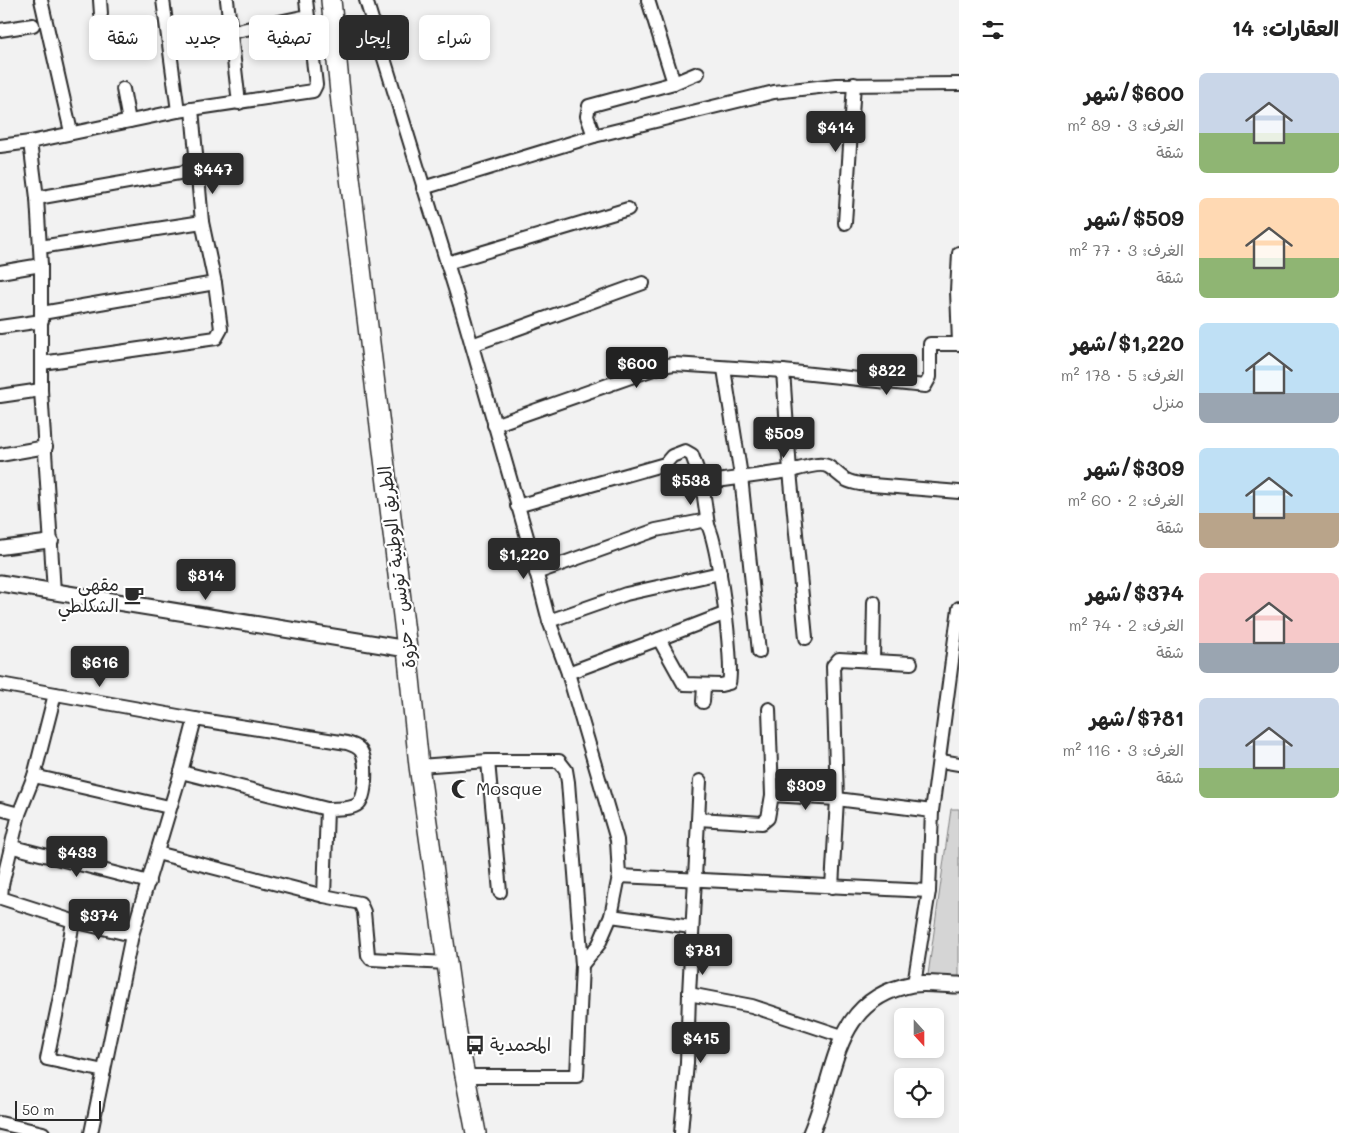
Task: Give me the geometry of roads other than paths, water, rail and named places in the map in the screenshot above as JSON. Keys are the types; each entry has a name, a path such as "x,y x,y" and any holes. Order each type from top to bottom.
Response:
{"main road":[{"name":"الطريق الوطنية تونس - حزوة","path":"331,0 341,103 408,648 419,766 457,1034 476,1133"}],"street":[{"path":"41,0 71,132"},
{"path":"100,0 101,14"},
{"path":"163,0 178,111"},
{"path":"227,0 229,15"},
{"path":"306,0 307,15"},
{"path":"366,0 472,345 549,621 568,673 617,840 619,876 611,916 598,944 582,965"},
{"path":"648,0 674,83"},
{"path":"0,30 33,25"},
{"path":"235,60 239,103"},
{"path":"0,146 30,142 178,111 313,91 315,88 312,60"},
{"path":"594,136 587,116 589,106 674,83 698,73"},
{"path":"423,188 594,136 774,92 854,84 959,84"},
{"path":"844,223 854,84"},
{"path":"123,89 129,121"},
{"path":"42,363 216,338 221,329 215,283 202,222 192,109"},
{"path":"30,142 37,198 41,264 41,390 54,592"},
{"path":"37,198 196,170"},
{"path":"447,263 628,209"},
{"path":"40,247 202,222"},
{"path":"494,425 662,366 674,364 724,369 783,371 926,386 930,377 930,344 959,343 959,249"},
{"path":"0,272 41,264"},
{"path":"0,327 215,283"},
{"path":"472,345 643,283"},
{"path":"724,369 741,476 759,652"},
{"path":"783,371 790,472 806,638"},
{"path":"0,396 41,390"},
{"path":"0,455 46,447"},
{"path":"517,506 664,464 672,456 685,452 692,455 702,483 708,525 720,573 729,682 722,685 704,686 688,686 681,682 659,639"},
{"path":"702,483 741,476 790,472 819,465 828,466 847,481 860,484 959,492"},
{"path":"536,574 656,530 702,521 708,525"},
{"path":"0,548 52,541"},
{"path":"549,621 626,594 720,573"},
{"path":"0,583 408,648"},
{"path":"873,661 874,602"},
{"path":"914,984 929,891 932,811 941,760 959,608"},
{"path":"568,673 724,614"},
{"path":"832,887 838,799 834,666 839,659 911,663"},
{"path":"0,684 354,745 364,757 365,794 362,800 353,808 327,809 181,772"},
{"path":"703,702 704,686"},
{"path":"55,694 34,776 19,814 1,893 73,921 132,935"},
{"path":"699,819 762,823 768,818 772,795 769,709"},
{"path":"92,1133 132,935 195,719"},
{"path":"419,766 548,759 559,761 566,770 582,965 577,1076 466,1076"},
{"path":"941,760 959,764"},
{"path":"488,761 500,892"},
{"path":"34,776 169,808"},
{"path":"681,1133 682,1100 687,1063 691,927 700,782"},
{"path":"772,795 838,799 932,811"},
{"path":"0,809 19,814"},
{"path":"324,896 327,809"},
{"path":"13,847 149,882"},
{"path":"157,853 324,896 360,903 364,912 368,955 371,958 447,964"},
{"path":"619,876 929,891"},
{"path":"611,916 691,927"},
{"path":"73,921 62,987 46,1059 104,1071"},
{"path":"811,1133 842,1036 856,1015 880,995 914,984 959,985"},
{"path":"689,994 752,1006 842,1036"},
{"path":"0,1123 43,1133"}],"place":[{"name":"مقهى الشكلطي","path":"134,595"},
{"name":"Mosque","path":"461,789"},
{"name":"المحمدية","path":"475,1045"}]}
